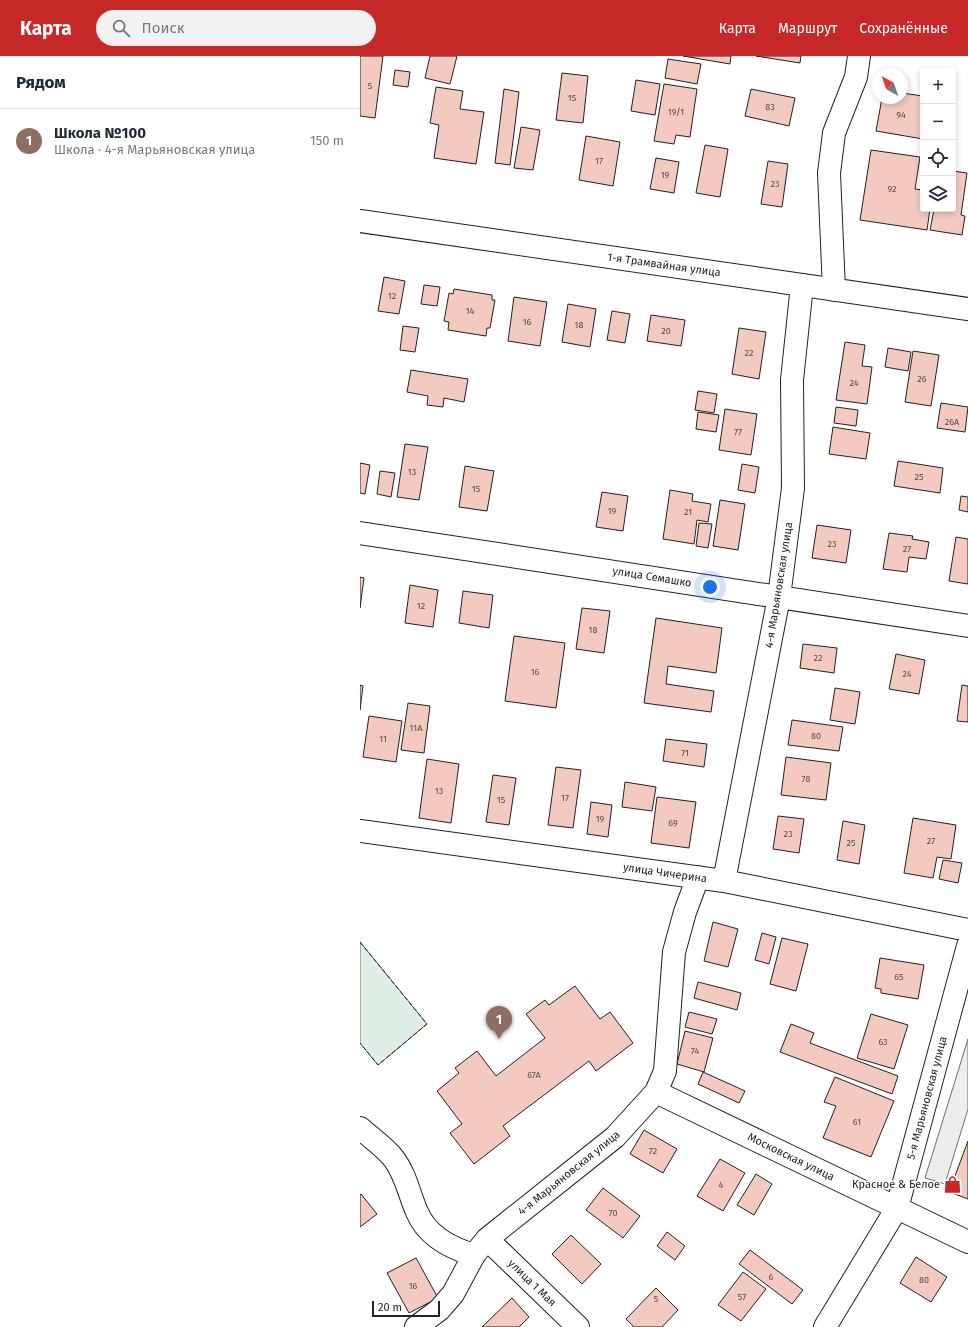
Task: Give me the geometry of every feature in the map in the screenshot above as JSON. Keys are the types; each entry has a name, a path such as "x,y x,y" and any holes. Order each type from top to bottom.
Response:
{"street":[{"path":"834,290 828,173 834,133 856,77 859,56"},
{"name":"1-я Трамвайная улица","path":"360,221 968,309"},
{"name":"4-я Марьяновская улица","path":"724,881 779,597 793,488 792,380 802,285"},
{"name":"улица Семашко","path":"360,533 968,626"},
{"name":"улица Чичерина","path":"360,831 724,881 968,930"},
{"name":"4-я Марьяновская улица","path":"416,1327 439,1310 453,1294 480,1247 615,1137 656,1092 665,1071 674,952 685,912 698,878"},
{"name":"5-я Марьяновская улица","path":"825,1327 897,1208 968,946"},
{"name":"Московская улица","path":"656,1092 968,1242"},
{"name":"улица 1 Мая","path":"360,1128 394,1158 406,1181 417,1213 426,1228 440,1240 458,1250 480,1247 578,1327"}],"green space":[{"path":"360,942 427,1024 378,1065 360,1043"}],"shaded area":[{"path":"968,1039 968,1109 945,1184 925,1178"}],"building":[{"path":"360,56 383,56 375,118 360,116"},
{"path":"430,56 457,56 450,84 425,78"},
{"path":"683,56 731,56 730,64"},
{"path":"756,56 801,56 800,63"},
{"path":"668,59 701,64 697,84 665,78"},
{"path":"395,70 410,72 408,87 393,85"},
{"path":"562,73 588,76 583,123 556,120"},
{"path":"636,80 660,84 655,115 631,111"},
{"path":"664,84 697,89 690,137 676,135 674,144 654,141"},
{"path":"436,87 463,91 460,109 484,112 476,164 434,158 439,125 430,123"},
{"path":"504,89 519,92 510,165 495,163"},
{"path":"751,89 795,98 789,126 745,116"},
{"path":"908,94 920,96 920,138 876,131 881,104 908,104"},
{"path":"521,127 540,130 533,170 514,168"},
{"path":"586,136 620,142 613,186 579,180"},
{"path":"705,145 728,149 720,197 696,193"},
{"path":"871,150 920,157 915,189 920,190 920,212 930,212 927,230 860,220"},
{"path":"656,158 679,162 674,193 650,189"},
{"path":"768,161 788,164 782,207 761,204"},
{"path":"956,171 967,173 961,215 965,216 962,235 930,230 933,212 956,212"},
{"path":"384,277 405,281 399,314 378,311"},
{"path":"424,285 440,287 437,306 421,304"},
{"path":"454,289 492,295 492,300 495,300 490,328 487,328 486,336 448,330 449,322 444,321 449,293 453,294"},
{"path":"514,297 547,302 540,346 508,341"},
{"path":"568,304 596,309 590,347 562,342"},
{"path":"612,311 630,314 625,343 607,340"},
{"path":"651,315 685,320 681,346 647,341"},
{"path":"403,326 419,328 415,352 400,350"},
{"path":"739,328 766,332 759,379 732,374"},
{"path":"845,342 865,345 862,366 872,367 867,404 836,400"},
{"path":"888,348 911,352 908,371 885,367"},
{"path":"913,351 939,355 931,406 905,402"},
{"path":"411,370 468,379 464,402 444,398 443,407 427,405 428,396 407,392"},
{"path":"698,391 717,394 714,413 695,410"},
{"path":"941,403 968,407 965,432 937,428"},
{"path":"836,407 858,410 856,426 834,423"},
{"path":"725,409 757,414 751,455 719,450"},
{"path":"698,412 719,415 716,432 696,429"},
{"path":"833,427 870,433 866,459 829,454"},
{"path":"405,444 428,447 419,500 397,497"},
{"path":"898,461 943,468 940,493 894,486"},
{"path":"360,463 370,465 365,494 360,493"},
{"path":"742,464 759,467 755,493 738,490"},
{"path":"465,466 494,471 487,511 459,507"},
{"path":"380,471 395,473 391,497 377,494"},
{"path":"670,490 693,494 692,501 711,504 708,522 697,520 694,544 663,539"},
{"path":"602,492 628,496 623,531 596,527"},
{"path":"961,496 968,497 968,512 959,510"},
{"path":"720,500 745,504 738,550 713,546"},
{"path":"699,523 712,524 708,548 696,546"},
{"path":"817,525 851,530 846,563 812,558"},
{"path":"889,533 913,536 912,539 929,542 926,559 909,557 907,572 883,569"},
{"path":"956,537 968,539 968,584 949,581"},
{"path":"360,577 364,578 360,608"},
{"path":"410,585 438,590 433,627 405,623"},
{"path":"463,591 493,595 489,628 459,623"},
{"path":"582,608 610,611 604,653 576,649"},
{"path":"656,618 722,628 716,673 668,666 666,684 714,691 711,712 644,703"},
{"path":"514,636 565,643 556,708 505,701"},
{"path":"803,644 837,648 834,673 800,668"},
{"path":"896,654 925,660 919,694 889,689"},
{"path":"360,685 363,686 360,710"},
{"path":"962,685 968,686 968,722 957,721"},
{"path":"835,688 860,692 855,724 830,720"},
{"path":"408,703 430,706 424,753 401,750"},
{"path":"369,716 402,721 396,762 363,757"},
{"path":"792,720 843,727 839,751 788,745"},
{"path":"666,739 707,744 704,767 663,761"},
{"path":"786,757 831,763 826,800 781,795"},
{"path":"427,759 459,764 451,823 419,818"},
{"path":"556,767 581,770 573,828 548,825"},
{"path":"493,775 516,778 509,825 486,822"},
{"path":"625,782 656,787 652,811 622,807"},
{"path":"657,797 696,802 689,848 651,843"},
{"path":"591,802 612,805 608,837 587,834"},
{"path":"778,816 804,819 799,853 773,849"},
{"path":"913,818 956,825 951,859 937,857 933,878 904,873"},
{"path":"843,821 865,825 859,864 837,860"},
{"path":"943,860 962,863 958,883 939,879"},
{"path":"713,922 738,929 728,967 704,961"},
{"path":"762,933 776,937 769,964 755,960"},
{"path":"782,938 808,944 796,991 770,984"},
{"path":"880,958 924,965 918,999 881,993 881,989 875,988"},
{"path":"698,982 741,993 737,1010 694,998"},
{"path":"575,986 600,1019 610,1012 633,1043 596,1071 589,1061 503,1126 510,1136 474,1164 450,1133 462,1124 437,1091 459,1073 455,1068 477,1051 496,1076 545,1038 526,1014 545,1000 549,1005"},
{"path":"689,1012 717,1019 712,1034 685,1027"},
{"path":"871,1014 908,1025 894,1069 857,1058"},
{"path":"791,1024 814,1033 810,1043 898,1076 892,1094 780,1052"},
{"path":"685,1031 713,1038 704,1072 677,1064"},
{"path":"703,1072 745,1091 739,1103 698,1084"},
{"path":"835,1077 894,1101 871,1157 823,1138 836,1106 824,1102"},
{"path":"644,1130 677,1149 663,1173 630,1154"},
{"path":"968,1141 968,1199 949,1192"},
{"path":"720,1159 745,1173 723,1211 697,1196"},
{"path":"756,1174 772,1184 754,1215 737,1205"},
{"path":"603,1188 640,1216 623,1238 586,1210"},
{"path":"361,1194 377,1214 360,1227 360,1195"},
{"path":"667,1232 685,1246 675,1260 657,1246"},
{"path":"571,1235 601,1264 582,1284 552,1254"},
{"path":"750,1250 803,1290 792,1304 739,1264"},
{"path":"916,1257 947,1277 931,1302 900,1283"},
{"path":"416,1258 438,1298 409,1313 387,1273"},
{"path":"743,1272 766,1289 741,1321 718,1305"},
{"path":"656,1288 678,1310 662,1327 634,1327 626,1319"},
{"path":"512,1298 529,1317 519,1327 482,1327"}],"fence":[{"path":"360,942 427,1024 378,1065 360,1043"}],"place":[{"name":"Школа №100","path":"499,1039"},
{"name":"Красное & Белое","path":"953,1184"}]}
